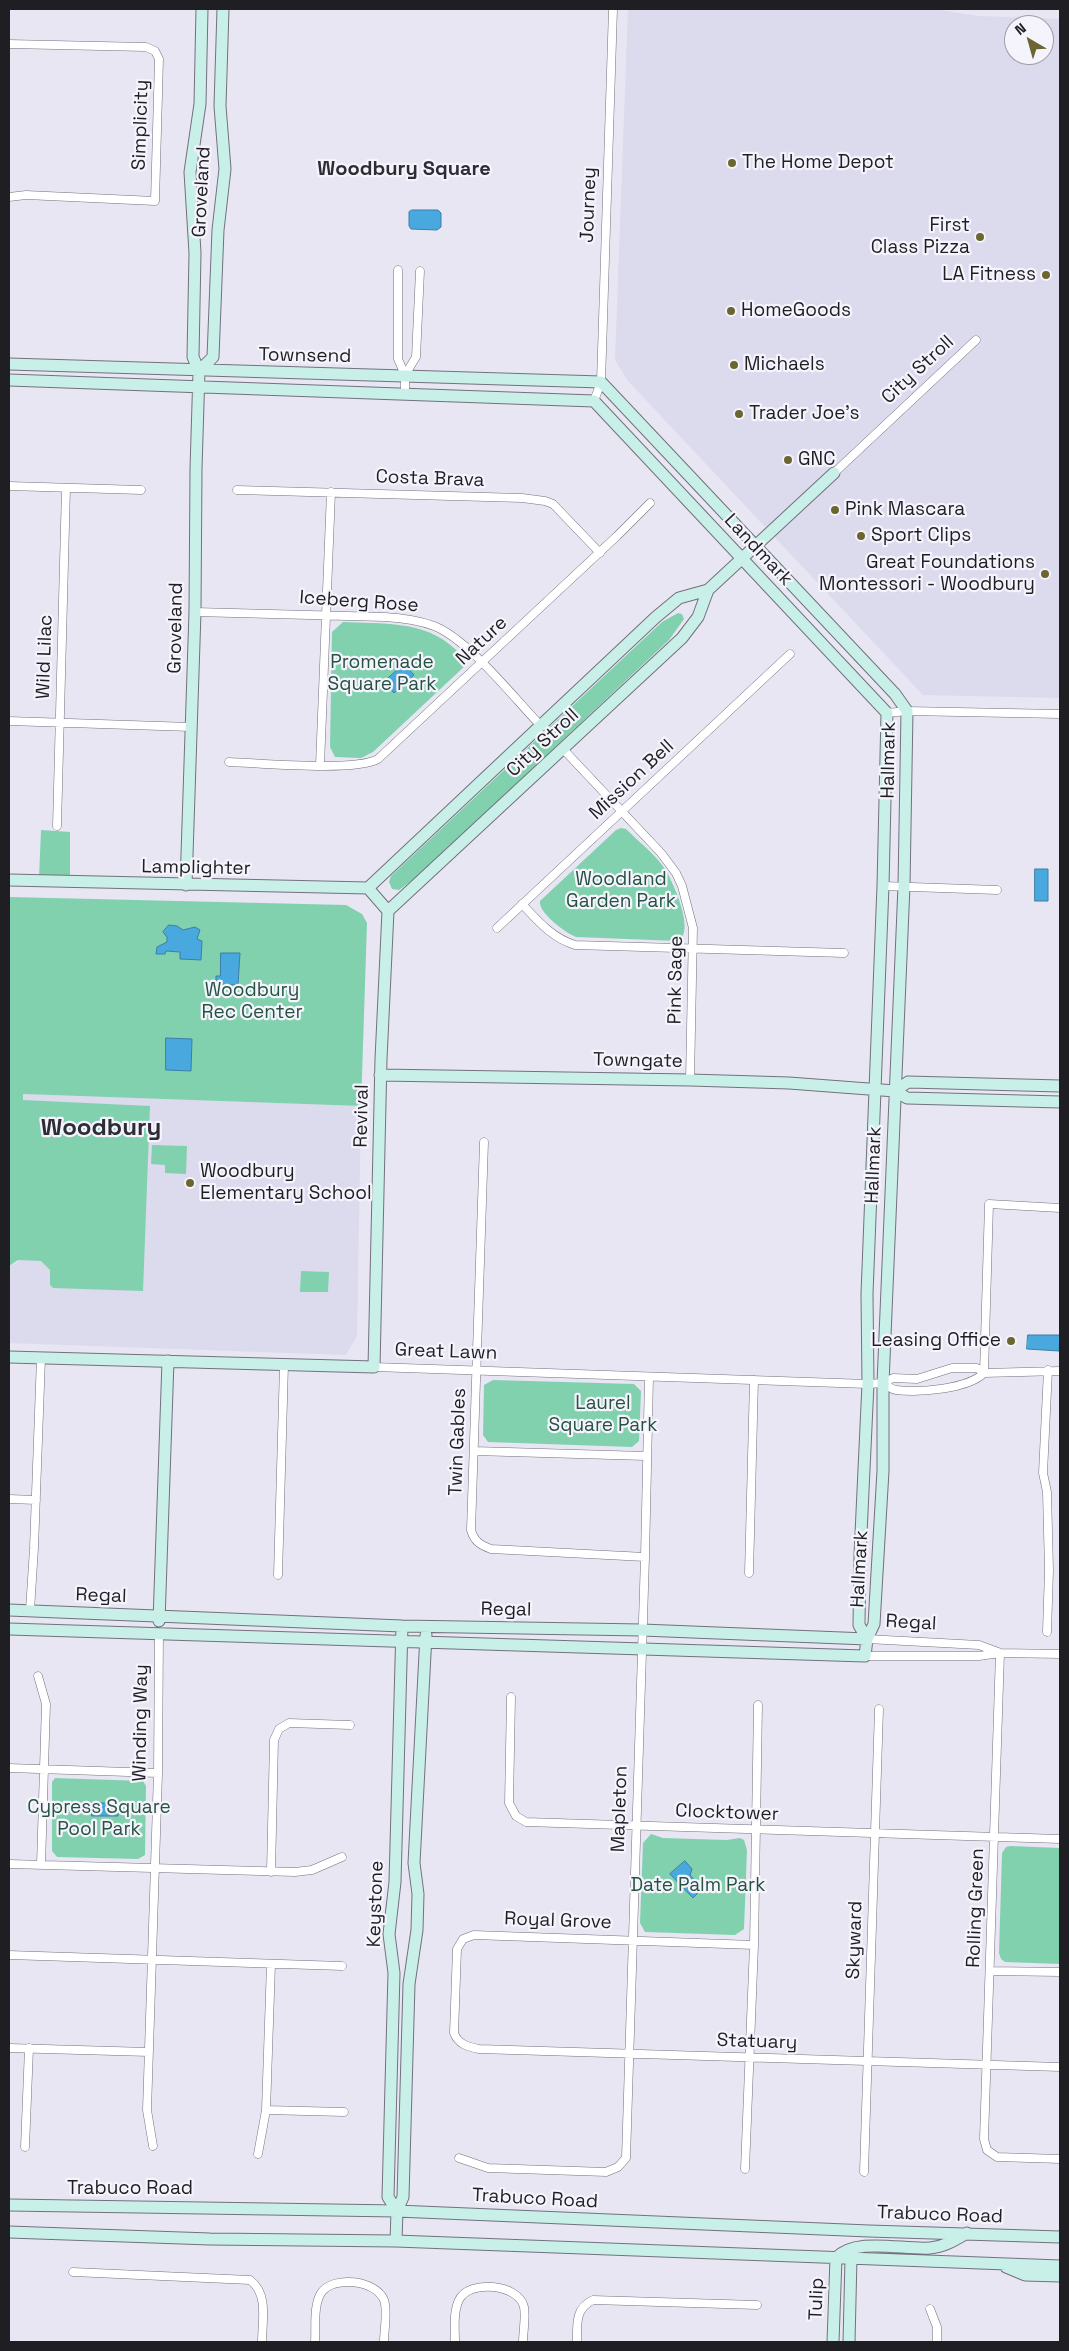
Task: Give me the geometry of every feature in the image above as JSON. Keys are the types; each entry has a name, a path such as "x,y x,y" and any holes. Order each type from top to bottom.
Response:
{"street":[{"name":"Groveland","path":"186,885 195,612 198,388 200,371 193,357 195,253 190,172 200,104 202,9"},
{"name":"Groveland","path":"200,371 213,357 218,230 225,169 220,106 222,9"},
{"name":"Journey","path":"594,401 601,382 613,9"},
{"name":"Simplicity","path":"9,44 146,47 155,51 159,59 155,201 26,195 9,197"},
{"path":"398,270 398,358 405,375 405,395"},
{"path":"405,375 416,357 420,271"},
{"name":"City Stroll","path":"388,911 682,638 698,617 708,590 976,340"},
{"name":"Townsend","path":"9,364 601,382"},
{"name":"Townsend","path":"9,380 594,401"},
{"name":"Landmark","path":"601,382 895,694"},
{"name":"Landmark","path":"594,401 887,713"},
{"path":"9,486 141,490"},
{"name":"Wild Lilac","path":"57,826 66,488"},
{"name":"Costa Brava","path":"237,490 522,498 545,501 560,509 600,553"},
{"path":"320,765 331,492"},
{"name":"Nature","path":"229,762 356,765 370,763 378,759 600,553 650,503"},
{"name":"City Stroll","path":"368,888 679,598 708,590"},
{"name":"Iceberg Rose","path":"195,612 385,617 414,620 435,626 457,639 541,726"},
{"name":"Mission Bell","path":"496,928 790,654"},
{"name":"Hallmark","path":"864,1656 867,1638 874,1624 883,1464 882,1383 904,886 907,711 895,694"},
{"path":"887,713 907,711 1060,714"},
{"name":"Hallmark","path":"867,1638 859,1625 868,1384 867,1294 883,886 887,713"},
{"path":"9,721 191,726"},
{"name":"Pink Sage","path":"563,749 661,853 676,873 690,913 693,950 690,1080"},
{"name":"Lamplighter","path":"9,880 368,888"},
{"path":"883,886 997,890"},
{"path":"368,888 388,911"},
{"path":"522,904 553,935 562,941 575,945 844,953"},
{"name":"Revival","path":"374,1368 380,1074 388,911"},
{"name":"Towngate","path":"380,1074 690,1080 874,1089 895,1091 907,1098 1060,1102"},
{"name":"Towngate","path":"895,1091 908,1082 1060,1086"},
{"name":"Twin Gables","path":"484,1142 478,1370 471,1530 477,1543 491,1548 646,1556"},
{"path":"882,1383 894,1390 938,1390 978,1379 984,1373 989,1204 1060,1208"},
{"name":"Great Lawn","path":"9,1357 882,1383"},
{"path":"30,1610 41,1358"},
{"name":"Winding Way","path":"153,2146 147,2110 158,1773 159,1616 168,1361"},
{"path":"278,1575 284,1365"},
{"path":"882,1383 893,1378 916,1379 952,1368 977,1368 984,1373 1060,1371"},
{"path":"1047,1632 1049,1570 1048,1492 1043,1473 1048,1370"},
{"name":"Mapleton","path":"459,2158 488,2168 606,2172 618,2167 626,2158 641,1649 646,1556 646,1456 649,1377"},
{"path":"749,1573 754,1380"},
{"path":"474,1450 646,1456"},
{"path":"9,1499 36,1500"},
{"name":"Regal","path":"9,1610 402,1626 642,1630 867,1638 978,1645 1000,1653"},
{"name":"Keystone","path":"396,2241 396,2211 388,2197 394,1973 389,1934 394,1882 402,1626"},
{"name":"Keystone","path":"396,2211 404,2197 409,1984 417,1930 418,1894 414,1864 426,1626"},
{"name":"Regal","path":"9,1629 864,1656 979,1656 1000,1653 1060,1654"},
{"name":"Rolling Green","path":"1000,1653 984,2139 987,2150 997,2157 1060,2159"},
{"path":"38,1676 46,1704 41,1865"},
{"name":"Clocktower","path":"511,1697 509,1803 516,1816 526,1822 1060,1839"},
{"path":"744,2169 754,1945 758,1705"},
{"name":"Skyward","path":"864,2172 879,1709"},
{"path":"271,1872 274,1740 277,1732 289,1723 350,1725"},
{"path":"9,1768 158,1773"},
{"path":"9,1864 271,1872 312,1870 342,1857"},
{"name":"Royal Grove","path":"456,2037 454,2023 456,1953 463,1939 474,1935 754,1945"},
{"path":"9,1955 342,1966"},
{"path":"258,2154 266,2110 271,1964"},
{"path":"990,1971 1060,1972"},
{"name":"Statuary","path":"456,2037 464,2045 479,2049 1060,2067"},
{"path":"9,2048 149,2052"},
{"path":"25,2147 29,2048"},
{"path":"266,2110 344,2112"},
{"name":"Trabuco Road","path":"9,2205 396,2211 1060,2237"},
{"path":"9,2232 210,2239 396,2241 1060,2266"},
{"path":"836,2258 842,2251 858,2246 931,2248 954,2241 966,2233"},
{"name":"Tulip","path":"833,2342 836,2258"},
{"name":"Tulip","path":"849,2342 851,2258"},
{"path":"1000,2264 1025,2275 1060,2276"},
{"path":"73,2272 250,2280 256,2284 262,2295 262,2342"},
{"path":"316,2342 317,2304 320,2295 330,2284 352,2284 372,2288 380,2293 385,2303 384,2342"},
{"path":"455,2342 456,2309 459,2300 469,2289 491,2288 512,2292 520,2298 524,2307 523,2342"},
{"path":"577,2342 579,2313 582,2307 593,2300 757,2305"},
{"path":"930,2309 937,2328 937,2342"}],"shaded area":[{"path":"628,9 934,9 978,16 1004,17 1004,65 1054,65 1054,19 1060,19 1060,698 923,695 628,381 615,360"},
{"name":"Woodbury Elementary School","path":"22,1094 361,1106 357,1336 346,1355 9,1343 9,1266 18,1262"}],"green space":[{"path":"678,613 682,614 684,619 669,640 419,875 399,890 392,889 389,882 391,876 662,622"},
{"name":"Promenade Square Park","path":"343,622 402,625 416,628 443,640 464,657 467,664 373,752 361,758 335,757 330,747 332,632"},
{"name":"Woodland Garden Park","path":"626,829 652,853 669,875 684,918 685,928 683,936 678,941 576,937 554,922 543,911 540,901 616,830"},
{"path":"41,830 70,832 70,877 39,878"},
{"name":"Woodbury Rec Center","path":"9,897 346,905 362,914 367,923 361,1106 23,1094 23,1100 150,1106 143,1291 53,1288 50,1285 50,1270 41,1261 18,1260 9,1266"},
{"path":"152,1145 187,1146 186,1174 165,1173 165,1165 151,1164"},
{"path":"301,1271 329,1272 328,1292 300,1292"},
{"name":"Laurel Square Park","path":"493,1380 634,1384 641,1391 639,1441 632,1447 488,1442 483,1435 484,1385"},
{"name":"Cypress Square Pool Park","path":"55,1778 143,1781 146,1786 145,1855 138,1859 57,1857 52,1851 52,1782"},
{"name":"Date Palm Park","path":"651,1834 663,1838 727,1840 740,1838 744,1840 747,1850 744,1929 735,1935 645,1932 640,1923 643,1843"},
{"path":"1006,1847 1060,1848 1060,1964 1005,1962 1001,1959 999,1953 1002,1853"}],"water":[{"path":"412,210 438,210 441,213 441,227 437,230 411,229 409,226 409,212"},
{"path":"404,664 414,675 394,693 384,682"},
{"path":"1035,869 1048,869 1048,901 1035,901"},
{"path":"169,925 177,926 183,930 195,927 200,930 197,939 202,941 201,960 180,959 180,952 166,951 165,954 156,954 157,947 167,942 167,937 163,932"},
{"path":"221,953 240,953 238,985 216,984 216,976 220,976"},
{"path":"166,1038 192,1039 191,1071 166,1070"},
{"path":"1028,1335 1060,1335 1059,1351 1027,1349"},
{"path":"92,1803 118,1803 118,1816 92,1816"},
{"path":"685,1861 692,1869 690,1875 702,1889 693,1898 670,1874"}],"place":[{"name":"The Home Depot","path":"732,163"},
{"name":"First Class Pizza","path":"980,237"},
{"name":"LA Fitness","path":"1046,275"},
{"name":"HomeGoods","path":"731,311"},
{"name":"Michaels","path":"734,365"},
{"name":"Trader Joe's","path":"739,414"},
{"name":"GNC","path":"788,460"},
{"name":"Pink Mascara","path":"835,510"},
{"name":"Sport Clips","path":"861,536"},
{"name":"Great Foundations Montessori - Woodbury","path":"1045,574"},
{"name":"Woodbury Elementary School","path":"190,1183"},
{"name":"Leasing Office","path":"1011,1341"}],"district":[{"name":"Woodbury Square","path":"404,170"},
{"name":"Woodbury","path":"101,1128"}]}
